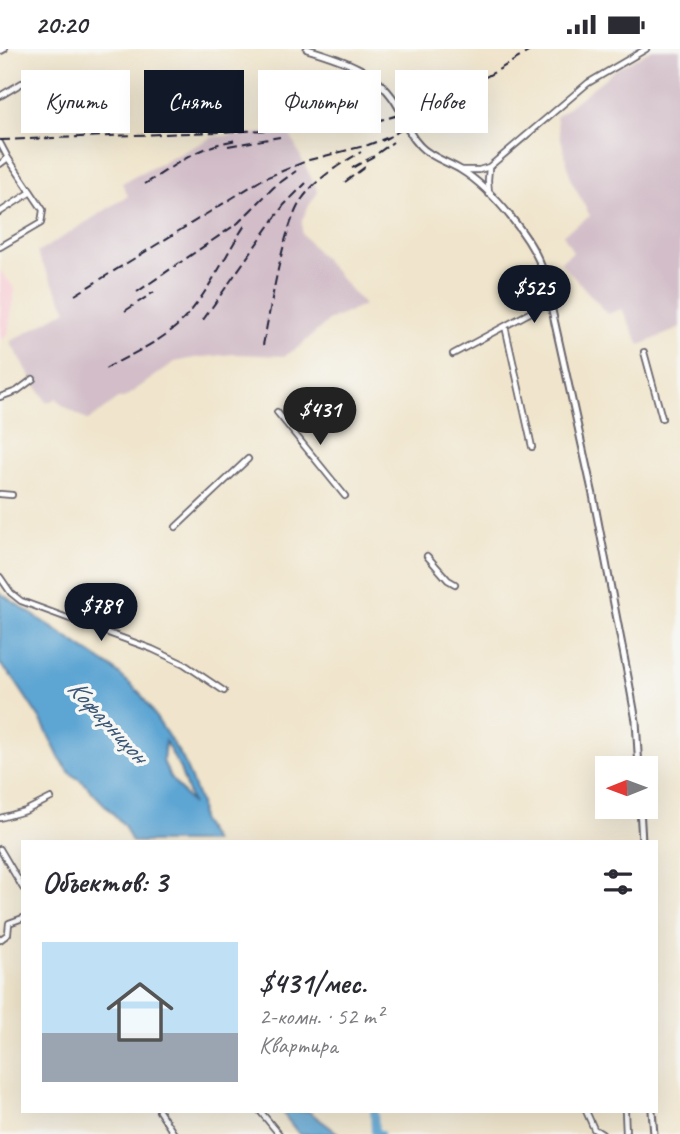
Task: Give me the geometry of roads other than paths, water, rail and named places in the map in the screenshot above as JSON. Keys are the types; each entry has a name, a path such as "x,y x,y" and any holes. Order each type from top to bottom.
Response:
{"main road":[{"path":"307,49 349,62 369,73 393,100 421,147 461,170 489,194 517,224 534,249 542,268 593,495 636,721 638,756"},
{"path":"641,819 642,840"},
{"path":"652,1113 654,1134"}],"street":[{"path":"461,170 489,167 588,83 646,49"},
{"path":"0,96 21,84"},
{"path":"0,247 43,219 43,210 1,145"},
{"path":"0,164 8,158"},
{"path":"489,167 489,194"},
{"path":"0,212 31,192"},
{"path":"453,354 550,302"},
{"path":"505,327 532,447"},
{"path":"645,352 662,418"},
{"path":"0,397 17,391 33,379"},
{"path":"277,412 345,496"},
{"path":"176,527 248,459"},
{"path":"0,494 12,495"},
{"path":"427,557 455,584"},
{"path":"0,577 21,601 152,649 184,664 224,691"},
{"path":"0,818 24,811 51,798"},
{"path":"0,849 21,885"},
{"path":"0,940 8,934 9,923 21,919"},
{"path":"160,1113 174,1134"},
{"path":"262,1113 279,1134"},
{"path":"587,1113 594,1129 602,1134"},
{"path":"625,1113 626,1134"}],"water":[{"name":"Кофарниҳон","path":"0,593 111,667 140,693 183,759 200,803 201,821 213,840 131,840 124,825 83,782 71,774 60,759 42,722 13,678 0,664","holes":["165,741 180,769 192,804 170,777 163,761"]},
{"path":"283,1113 311,1113 339,1134 299,1134"}],"waterway":[{"path":"374,1113 375,1132 380,1134"}],"railway":[{"path":"0,140 355,125 409,112 434,102 483,79 533,49"},
{"path":"382,141 396,133"},
{"path":"228,146 280,137"},
{"path":"75,295 263,179 309,160 389,137"},
{"path":"145,184 200,151 237,140"},
{"path":"352,168 393,142"},
{"path":"263,345 283,249 295,212 314,185 361,152"},
{"path":"345,182 365,167"},
{"path":"137,292 238,223 274,187 296,171"},
{"path":"203,320 284,205 306,183"},
{"path":"105,369 153,343 180,323 208,287 247,222"},
{"path":"125,311 154,292"}]}
